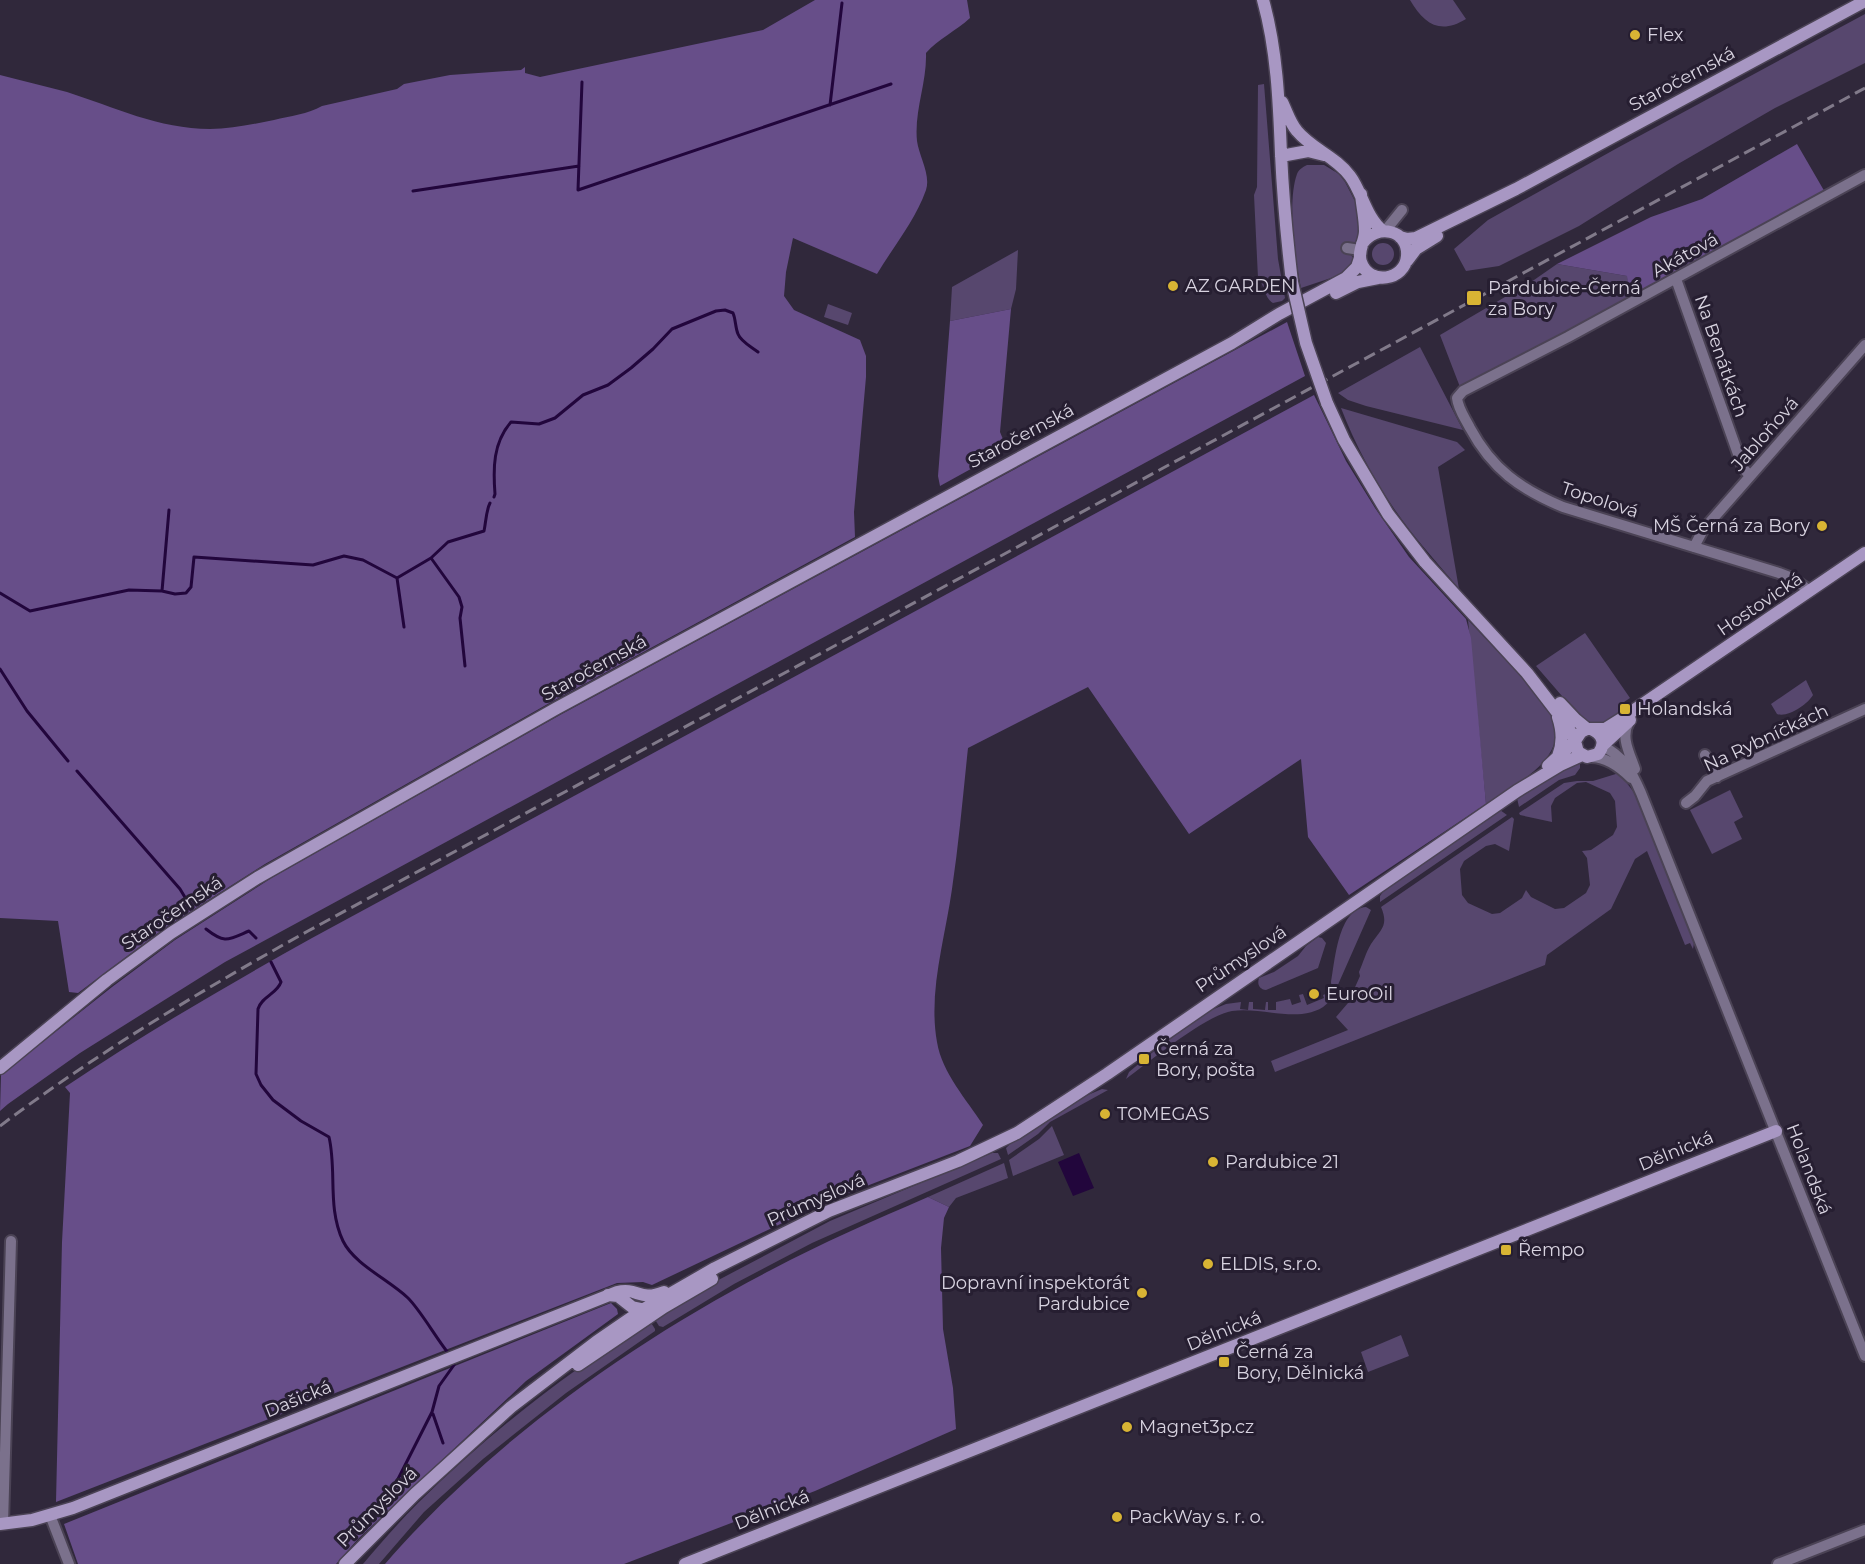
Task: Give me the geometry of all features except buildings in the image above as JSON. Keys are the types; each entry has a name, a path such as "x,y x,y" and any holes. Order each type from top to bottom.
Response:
{"main road":[{"path":"1263,0 1279,94 1281,156 1292,282 1306,344 1327,402 1349,449 1388,514 1425,562 1527,673 1575,720 1601,736 1602,746"},
{"name":"Staročernská","path":"1399,236 1407,239 1416,238 1516,189 1865,1"},
{"path":"1279,94 1295,128 1344,169 1360,194 1372,220 1384,231 1399,236 1403,241 1407,251 1405,265 1396,274 1383,278 1376,277 1364,267 1361,251 1365,231 1360,194"},
{"path":"1281,156 1308,151 1328,156"},
{"name":"Staročernská","path":"1405,265 1410,255 1419,247 1516,189"},
{"path":"1361,251 1372,233 1384,231"},
{"name":"Staročernská","path":"1232,343 1279,314 1346,278 1357,267 1361,251"},
{"name":"Staročernská","path":"0,1068 63,1015 143,953 257,878 557,708 1232,343 1353,284 1383,278"},
{"name":"Hostovická","path":"1575,741 1581,732 1589,729 1602,730 1608,727 1675,684 1865,553"},
{"path":"1527,673 1567,725 1575,741 1576,749 1587,756"},
{"name":"Hostovická","path":"1587,756 1598,754 1602,746 1631,719 1675,684"},
{"path":"1552,705 1558,716 1561,731 1561,748 1556,759"},
{"name":"Průmyslová","path":"1517,791 1575,741"},
{"name":"Průmyslová","path":"345,1564 434,1476 528,1393 626,1322 664,1307 745,1260 856,1202 982,1150 1029,1126 1517,791 1560,765 1587,756"},
{"name":"Dělnická","path":"685,1564 1776,1131"},
{"name":"Průmyslová","path":"434,1476 534,1396 609,1344 641,1317 691,1281 829,1211 914,1178"},
{"name":"Dašická","path":"2,1524 50,1515 84,1503 607,1295 626,1290 651,1296 691,1281"},
{"path":"639,1294 644,1300 647,1313"},
{"path":"607,1295 616,1295 647,1313"},
{"path":"626,1322 630,1313 627,1303"}],"street":[{"name":"Akátová","path":"1457,396 1865,175"},
{"path":"1384,231 1402,210 1399,236"},
{"path":"1347,248 1361,251"},
{"name":"Na Benátkách","path":"1676,279 1743,468 1750,476"},
{"name":"Jabloňová","path":"1694,547 1703,530 1865,345"},
{"name":"Topolová","path":"1457,396 1459,407 1485,453 1503,472 1525,489 1563,507 1786,575 1810,591"},
{"name":"Na Rybníčkách","path":"1686,803 1707,781 1865,709"},
{"name":"Holandská","path":"1631,719 1626,728 1625,738 1641,793"},
{"name":"Holandská","path":"1602,746 1616,753 1628,766 1641,793 1865,1356"},
{"path":"1705,755 1717,777"},
{"name":"Holandská","path":"1587,756 1604,759 1617,766 1635,783 1641,793"},
{"path":"2,1524 3,1362 11,1241"},
{"path":"50,1515 69,1564"},
{"path":"1778,1564 1865,1530"}],"shaded area":[{"path":"815,0 967,0 970,18 926,53 917,141 927,178 926,190 910,223 877,274 793,238 784,296 794,310 860,340 866,356 854,512 855,537 553,701 265,864 166,927 78,993 69,992 58,921 0,918 0,75 67,92 155,121 191,128 226,128 299,114 322,106 397,89 404,84 450,75 521,70 525,67 525,73 540,77 763,30"},
{"path":"1410,0 1453,0 1466,19 1448,26 1434,25 1421,15"},
{"path":"1865,14 1865,63 1775,108 1678,164 1579,226 1499,266 1466,271 1454,249 1488,220"},
{"path":"1264,84 1278,259 1285,298 1273,303 1258,278 1254,195 1257,187 1258,85"},
{"path":"1797,144 1826,194 1629,302 1627,276 1557,264 1651,217 1702,199"},
{"path":"1307,165 1324,165 1339,174 1358,207 1361,224 1358,242 1345,253 1350,254 1354,259 1353,264 1339,279 1337,276 1301,288 1294,247 1292,215 1297,174"},
{"path":"1383,243 1391,246 1394,254 1391,262 1383,265 1375,262 1372,254 1375,246"},
{"path":"1018,250 1016,289 1011,309 950,321 952,287"},
{"path":"1557,264 1627,276 1629,302 1505,367 1460,387 1440,335"},
{"path":"828,304 852,313 848,325 824,317"},
{"path":"1011,309 1000,432 1007,449 940,486 938,476 950,321"},
{"path":"1287,322 1305,376 225,962 80,1053 0,1111 1,1075 175,940 273,877 560,715"},
{"path":"1420,347 1463,430 1366,406 1348,400 1338,393"},
{"path":"1314,395 1346,461 1375,508 1409,557 1466,619 1471,638 1486,804 1349,895 1308,837 1301,759 1189,834 1088,687 968,748 949,908 938,966 935,1023 937,1042 944,1065 983,1125 970,1146 833,1199 652,1285 643,1282 617,1283 56,1502 62,1242 70,1093 65,1087 187,1010 312,938"},
{"path":"1341,408 1457,442 1465,450 1438,467 1459,589 1410,530 1387,498 1358,448"},
{"path":"1468,620 1540,696 1552,715 1556,732 1553,747 1545,760 1533,772 1486,804"},
{"path":"1585,633 1630,698 1621,704 1624,711 1599,723 1581,718 1536,666"},
{"path":"1806,680 1813,695 1810,699 1792,712 1777,714 1771,704"},
{"path":"1580,762 1580,768 1575,775 1559,780 1519,807 1517,798 1547,778"},
{"path":"1619,773 1636,795 1694,943 1693,949 1690,943 1685,945 1647,851 1635,859 1611,909 1547,955 1545,965 1275,1072 1271,1061 1348,1030 1336,1017 1348,1003 1368,950 1383,927 1381,907 1512,817 1514,819 1509,851 1495,844 1486,846 1464,861 1460,869 1462,895 1468,903 1492,914 1500,913 1522,898 1526,890 1531,897 1555,909 1564,908 1586,893 1590,885 1587,858 1582,851 1591,850 1613,835 1617,827 1615,801 1610,793 1586,782 1577,783 1555,798 1551,806 1552,822 1519,813 1564,783 1593,781"},
{"path":"1730,790 1743,817 1734,822 1742,839 1712,854 1690,810"},
{"path":"1500,810 1507,815 1380,902 1380,896 1385,889"},
{"path":"1366,907 1371,910 1333,996 1323,1007 1302,1014 1241,1010 1221,1014 1178,1040 1126,1079 1129,1072 1159,1047 1209,1011 1226,1004 1241,1002 1240,1009 1248,1010 1249,1002 1253,1002 1253,1009 1265,1010 1266,1002 1268,1002 1268,1010 1276,1010 1276,1002 1290,999 1292,1005 1301,1002 1299,995 1303,994 1307,1005 1334,991 1331,983 1336,950 1344,926 1357,910"},
{"path":"1318,937 1326,943 1318,968 1266,990 1260,987 1259,978 1274,972 1298,956"},
{"path":"1102,1089 1108,1090 1050,1122 1038,1134 1008,1155 1006,1148 1011,1143 1083,1097"},
{"path":"1052,1126 1064,1155 1013,1176 1009,1160 1039,1139"},
{"path":"992,1153 998,1153 1001,1159 812,1243 734,1284 663,1327 659,1326 654,1318 692,1294 830,1221"},
{"path":"1079,1153 1094,1188 1073,1196 1058,1162"},
{"path":"1004,1163 1008,1178 956,1198 949,1207 928,1197"},
{"path":"928,1197 949,1207 944,1218 941,1248 943,1329 953,1388 956,1429 815,1491 624,1564 385,1564 469,1478 516,1437 614,1363 718,1299 771,1270 829,1241"},
{"path":"611,1303 617,1309 618,1314 526,1381 358,1539 336,1564 78,1564 64,1524"},
{"path":"650,1321 655,1331 566,1393 483,1459 424,1512 379,1564 363,1564 418,1503 500,1429 589,1361"},
{"path":"1401,1335 1409,1356 1368,1372 1361,1352"}],"waterway":[{"path":"830,105 842,3"},
{"path":"582,82 578,190 891,84"},
{"path":"413,191 579,166"},
{"path":"494,497 494,465 498,447 511,422 539,424 555,418 583,395 608,385 631,368 672,329 716,311 725,310 733,313 739,337 758,352"},
{"path":"0,593 30,611 129,590 186,593 191,587 194,557 313,565 344,556 363,560 397,578 431,558 448,542 484,531 490,503"},
{"path":"162,591 169,510"},
{"path":"431,558 459,597 462,607 460,618 465,666"},
{"path":"397,578 404,627"},
{"path":"0,669 27,711 68,761"},
{"path":"77,771 180,889 189,904"},
{"path":"206,929 222,939 249,931 256,938"},
{"path":"271,962 281,982 258,1009 256,1074 261,1085 273,1100 301,1121 329,1137 335,1215 343,1241 355,1257 408,1298 449,1354"},
{"path":"395,1485 432,1412 439,1386 454,1365"},
{"path":"433,1414 443,1443"}],"railway":[{"path":"0,1126 74,1073 151,1023 308,931 1865,88"}],"place":[{"name":"Flex","path":"1635,35"},
{"name":"AZ GARDEN","path":"1173,286"},
{"name":"Pardubice-Černá za Bory","path":"1474,298"},
{"name":"MŠ Černá za Bory","path":"1822,526"},
{"name":"Holandská","path":"1625,709"},
{"name":"EuroOil","path":"1314,994"},
{"name":"Černá za Bory, pošta","path":"1144,1059"},
{"name":"TOMEGAS","path":"1105,1114"},
{"name":"Pardubice 21","path":"1213,1162"},
{"name":"Řempo","path":"1506,1250"},
{"name":"ELDIS, s.r.o.","path":"1208,1264"},
{"name":"Dopravní inspektorát Pardubice","path":"1142,1293"},
{"name":"Černá za Bory, Dělnická","path":"1224,1362"},
{"name":"Magnet3p.cz","path":"1127,1427"},
{"name":"PackWay s. r. o.","path":"1117,1517"}]}
